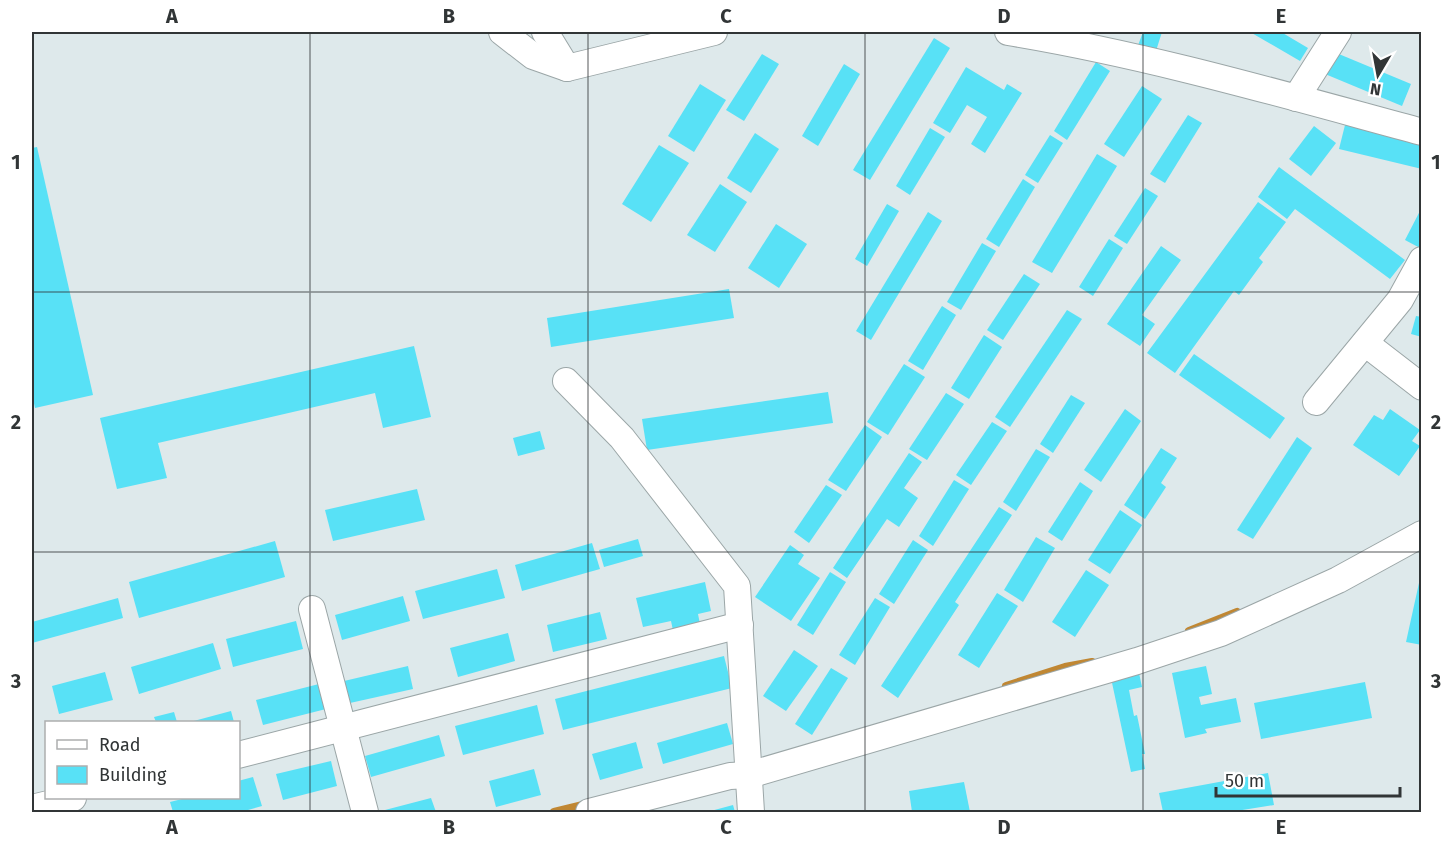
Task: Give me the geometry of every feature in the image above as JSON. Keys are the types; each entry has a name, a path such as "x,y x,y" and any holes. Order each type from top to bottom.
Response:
{"street":[{"path":"502,32 533,56 567,68 714,32"},
{"path":"545,32 567,68"},
{"path":"1008,32 1061,40 1296,98 1422,132"},
{"path":"1296,98 1338,32"},
{"path":"1316,402 1400,300 1422,260"},
{"path":"1365,343 1422,387"},
{"path":"566,381 622,438 737,586 751,813"},
{"path":"589,813 730,776 749,776 1137,661 1221,633 1338,580 1422,534"},
{"path":"312,609 365,813"},
{"path":"240,754 740,625"},
{"path":"32,808 69,799"}],"building":[{"path":"1143,32 1162,32 1155,54 1137,48"},
{"path":"1250,32 1281,32 1308,48 1300,61"},
{"path":"934,38 950,48 870,180 853,170"},
{"path":"1334,52 1411,84 1402,106 1325,74"},
{"path":"762,54 779,64 744,121 726,110"},
{"path":"1096,62 1110,71 1067,140 1054,131"},
{"path":"844,64 860,74 818,146 802,136"},
{"path":"966,67 1004,90 1007,84 1022,93 985,153 971,144 987,117 967,105 950,133 933,123"},
{"path":"700,84 726,100 694,152 668,136"},
{"path":"1142,86 1162,99 1124,157 1104,144"},
{"path":"1188,115 1202,123 1165,183 1150,174"},
{"path":"1345,125 1422,144 1422,169 1339,149"},
{"path":"1314,126 1336,143 1311,176 1289,159"},
{"path":"930,128 945,137 910,195 896,186"},
{"path":"755,133 779,149 751,193 727,178"},
{"path":"1050,135 1063,143 1038,183 1025,175"},
{"path":"659,145 689,163 651,222 622,204"},
{"path":"37,147 93,395 35,408 32,394 32,148"},
{"path":"1097,154 1117,166 1052,273 1032,262"},
{"path":"1279,167 1405,260 1390,279 1295,209 1287,219 1258,197"},
{"path":"1023,179 1035,187 999,247 986,239"},
{"path":"720,184 747,202 715,252 687,235"},
{"path":"1145,188 1158,196 1127,244 1114,236"},
{"path":"1258,202 1286,222 1259,258 1263,262 1239,295 1234,291 1175,373 1147,353"},
{"path":"887,204 899,211 867,266 855,259"},
{"path":"1422,207 1422,246 1420,248 1405,240"},
{"path":"928,212 942,221 871,340 856,331"},
{"path":"776,224 807,244 779,288 748,268"},
{"path":"1109,239 1123,248 1093,296 1079,287"},
{"path":"982,243 996,251 961,310 947,302"},
{"path":"1161,246 1181,260 1142,315 1155,324 1140,346 1107,324"},
{"path":"1024,274 1040,284 1003,340 987,330"},
{"path":"729,289 734,318 551,347 547,318"},
{"path":"942,306 956,315 923,370 908,361"},
{"path":"1067,310 1082,319 1010,427 995,417"},
{"path":"1416,316 1422,317 1422,337 1411,334"},
{"path":"984,335 1002,347 969,399 951,388"},
{"path":"414,346 431,417 383,428 375,393 158,443 167,478 117,489 100,418"},
{"path":"1194,354 1285,418 1270,439 1179,375"},
{"path":"904,364 925,377 888,435 867,422"},
{"path":"828,392 833,423 647,450 642,419"},
{"path":"946,393 964,404 927,460 909,449"},
{"path":"1071,395 1085,403 1053,453 1040,444"},
{"path":"1125,409 1141,421 1101,482 1084,470"},
{"path":"1390,409 1420,430 1412,441 1420,446 1399,476 1353,445 1374,415 1383,420"},
{"path":"992,422 1007,431 971,485 956,475"},
{"path":"865,425 882,437 846,491 828,480"},
{"path":"540,431 545,449 518,456 513,438"},
{"path":"1297,437 1312,448 1253,539 1237,530"},
{"path":"1161,448 1177,458 1161,483 1166,487 1145,519 1124,505"},
{"path":"1036,449 1050,457 1016,511 1003,502"},
{"path":"909,453 922,462 904,488 918,498 899,527 887,519 847,578 833,568"},
{"path":"954,480 969,489 933,546 919,536"},
{"path":"1080,482 1093,491 1062,541 1048,532"},
{"path":"826,485 842,495 809,543 794,532"},
{"path":"417,489 425,520 333,541 325,510"},
{"path":"999,507 1012,515 955,602 959,605 898,698 881,686"},
{"path":"1120,510 1142,525 1110,574 1088,560"},
{"path":"1036,537 1055,548 1023,602 1004,590"},
{"path":"638,539 643,556 604,567 599,550"},
{"path":"913,540 928,550 894,604 879,594"},
{"path":"275,541 285,577 139,618 129,582"},
{"path":"592,543 600,569 522,591 515,565"},
{"path":"790,545 804,555 798,564 820,578 791,621 755,597"},
{"path":"497,569 505,598 423,619 415,591"},
{"path":"1086,570 1109,585 1075,637 1052,622"},
{"path":"830,572 846,582 813,635 797,625"},
{"path":"705,582 711,611 698,614 701,629 674,635 671,621 643,627 636,598"},
{"path":"1419,583 1422,583 1422,645 1406,642"},
{"path":"997,593 1018,606 979,668 958,655"},
{"path":"403,596 410,621 342,640 335,615"},
{"path":"118,598 123,618 32,643 32,622"},
{"path":"875,598 890,607 855,665 839,655"},
{"path":"600,612 607,639 553,652 547,625"},
{"path":"296,621 303,649 233,667 226,639"},
{"path":"508,633 515,661 458,677 450,648"},
{"path":"213,643 221,669 139,694 131,667"},
{"path":"794,650 818,666 786,711 763,696"},
{"path":"724,656 732,688 563,730 555,699"},
{"path":"408,666 413,689 350,703 344,681"},
{"path":"1206,666 1212,694 1199,697 1201,705 1236,698 1241,722 1205,729 1207,733 1185,738 1172,673"},
{"path":"831,668 848,678 812,735 795,724"},
{"path":"105,672 113,700 59,714 52,686"},
{"path":"1139,673 1142,687 1129,690 1145,754 1142,754 1145,769 1131,772 1111,678"},
{"path":"1365,682 1372,718 1261,739 1254,703"},
{"path":"319,684 326,709 263,725 256,700"},
{"path":"537,705 544,734 463,755 455,726"},
{"path":"231,711 234,721 194,721"},
{"path":"174,712 177,721 156,721 154,717"},
{"path":"727,723 733,744 663,764 657,743"},
{"path":"439,735 445,756 371,777 365,756"},
{"path":"636,742 643,768 600,780 592,754"},
{"path":"331,761 337,786 283,800 276,774"},
{"path":"534,769 541,795 496,807 489,781"},
{"path":"1268,773 1274,805 1230,812 1163,812 1159,793"},
{"path":"253,777 262,806 241,812 173,812 170,802 182,799 240,799 240,780"},
{"path":"964,782 970,812 912,812 909,791"},
{"path":"431,798 436,812 386,812 385,810"},
{"path":"733,805 735,812 707,812"}],"waterway":[{"path":"1189,631 1237,612"},
{"path":"1006,686 1065,667 1092,662"},
{"path":"554,812 587,804"}]}
